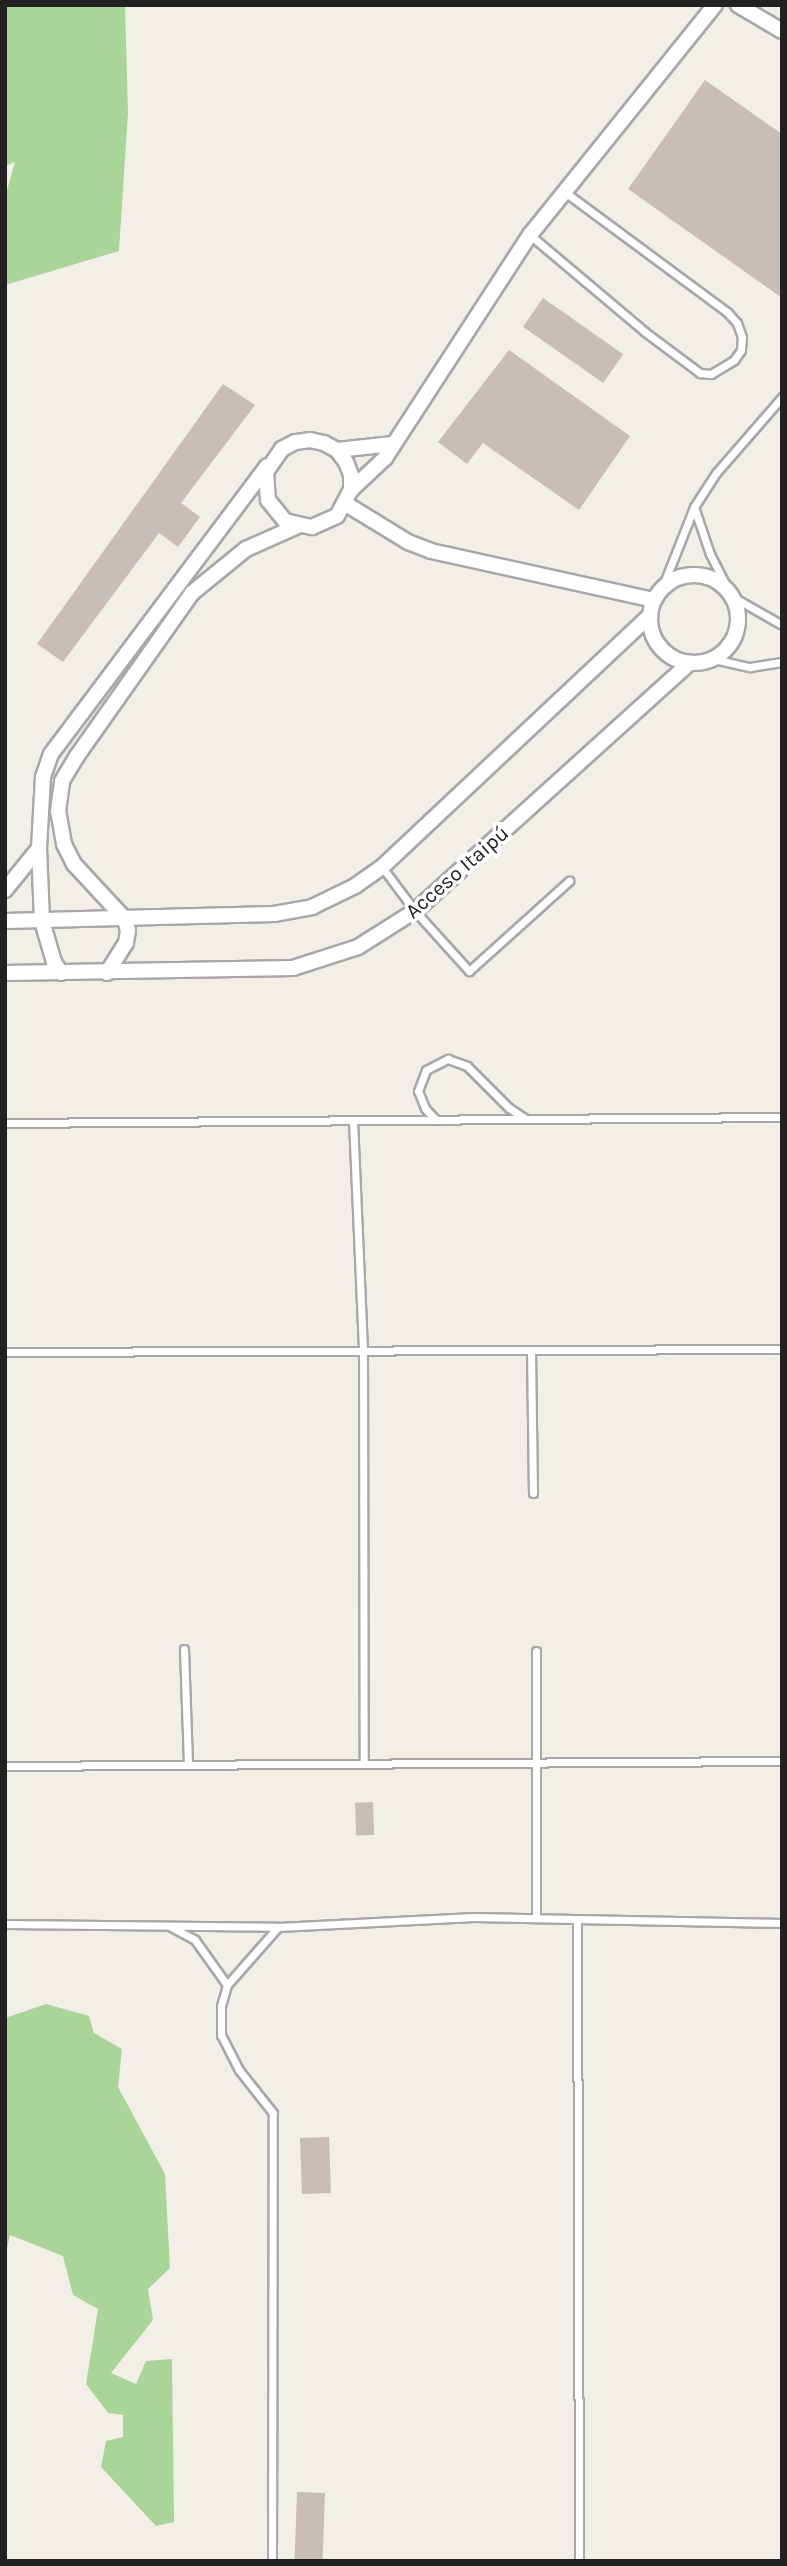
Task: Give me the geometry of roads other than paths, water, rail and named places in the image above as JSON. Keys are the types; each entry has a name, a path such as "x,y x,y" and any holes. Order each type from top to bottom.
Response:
{"street":[{"path":"107,973 126,943 128,930 124,918 74,864 64,844 58,811 62,781 192,593 246,549 298,526 326,523 337,516 349,497 379,466 530,236 715,5"},
{"path":"738,5 782,31"},
{"path":"61,973 54,962 42,921 39,848 43,778 51,754 272,460 295,442 324,443 337,450 349,468 349,497"},
{"path":"337,450 393,444"},
{"path":"272,460 265,486 268,500 285,521 298,526"},
{"path":"349,497 408,542 431,551 653,600"},
{"path":"690,574 713,578 731,593 738,612 738,627 732,642 714,659 689,663 674,659 660,648 652,635 649,615 653,600 662,587 675,578 690,574"},
{"path":"5,921 274,914 312,906 355,886 382,867 649,615"},
{"name":"Acceso Itaipú","path":"5,973 293,968 358,947 415,911 689,663"},
{"path":"5,890 39,848"}],"lane":[{"path":"530,236 645,332 700,373 711,374 721,370 741,350 742,337 737,323 727,312 564,191"},
{"path":"662,587 694,507 716,473 782,397"},
{"path":"694,507 710,554 731,593 782,625"},
{"path":"714,659 750,667 782,662"},
{"path":"382,867 415,911 469,971 569,881"},
{"path":"436,1120 425,1108 418,1091 426,1070 449,1059 467,1066 509,1108 527,1119"},
{"path":"5,1123 782,1117"},
{"path":"353,1120 363,1351 364,1764"},
{"path":"5,1352 782,1349"},
{"path":"531,1350 533,1493"},
{"path":"184,1649 188,1765"},
{"path":"536,1651 536,1918"},
{"path":"5,1766 782,1761"},
{"path":"5,1924 278,1927 474,1917 782,1923"},
{"path":"577,1919 579,2561"},
{"path":"171,1926 195,1940 227,1986"},
{"path":"272,2561 273,2113 239,2070 221,2035 221,2006 227,1986 278,1927"}]}
